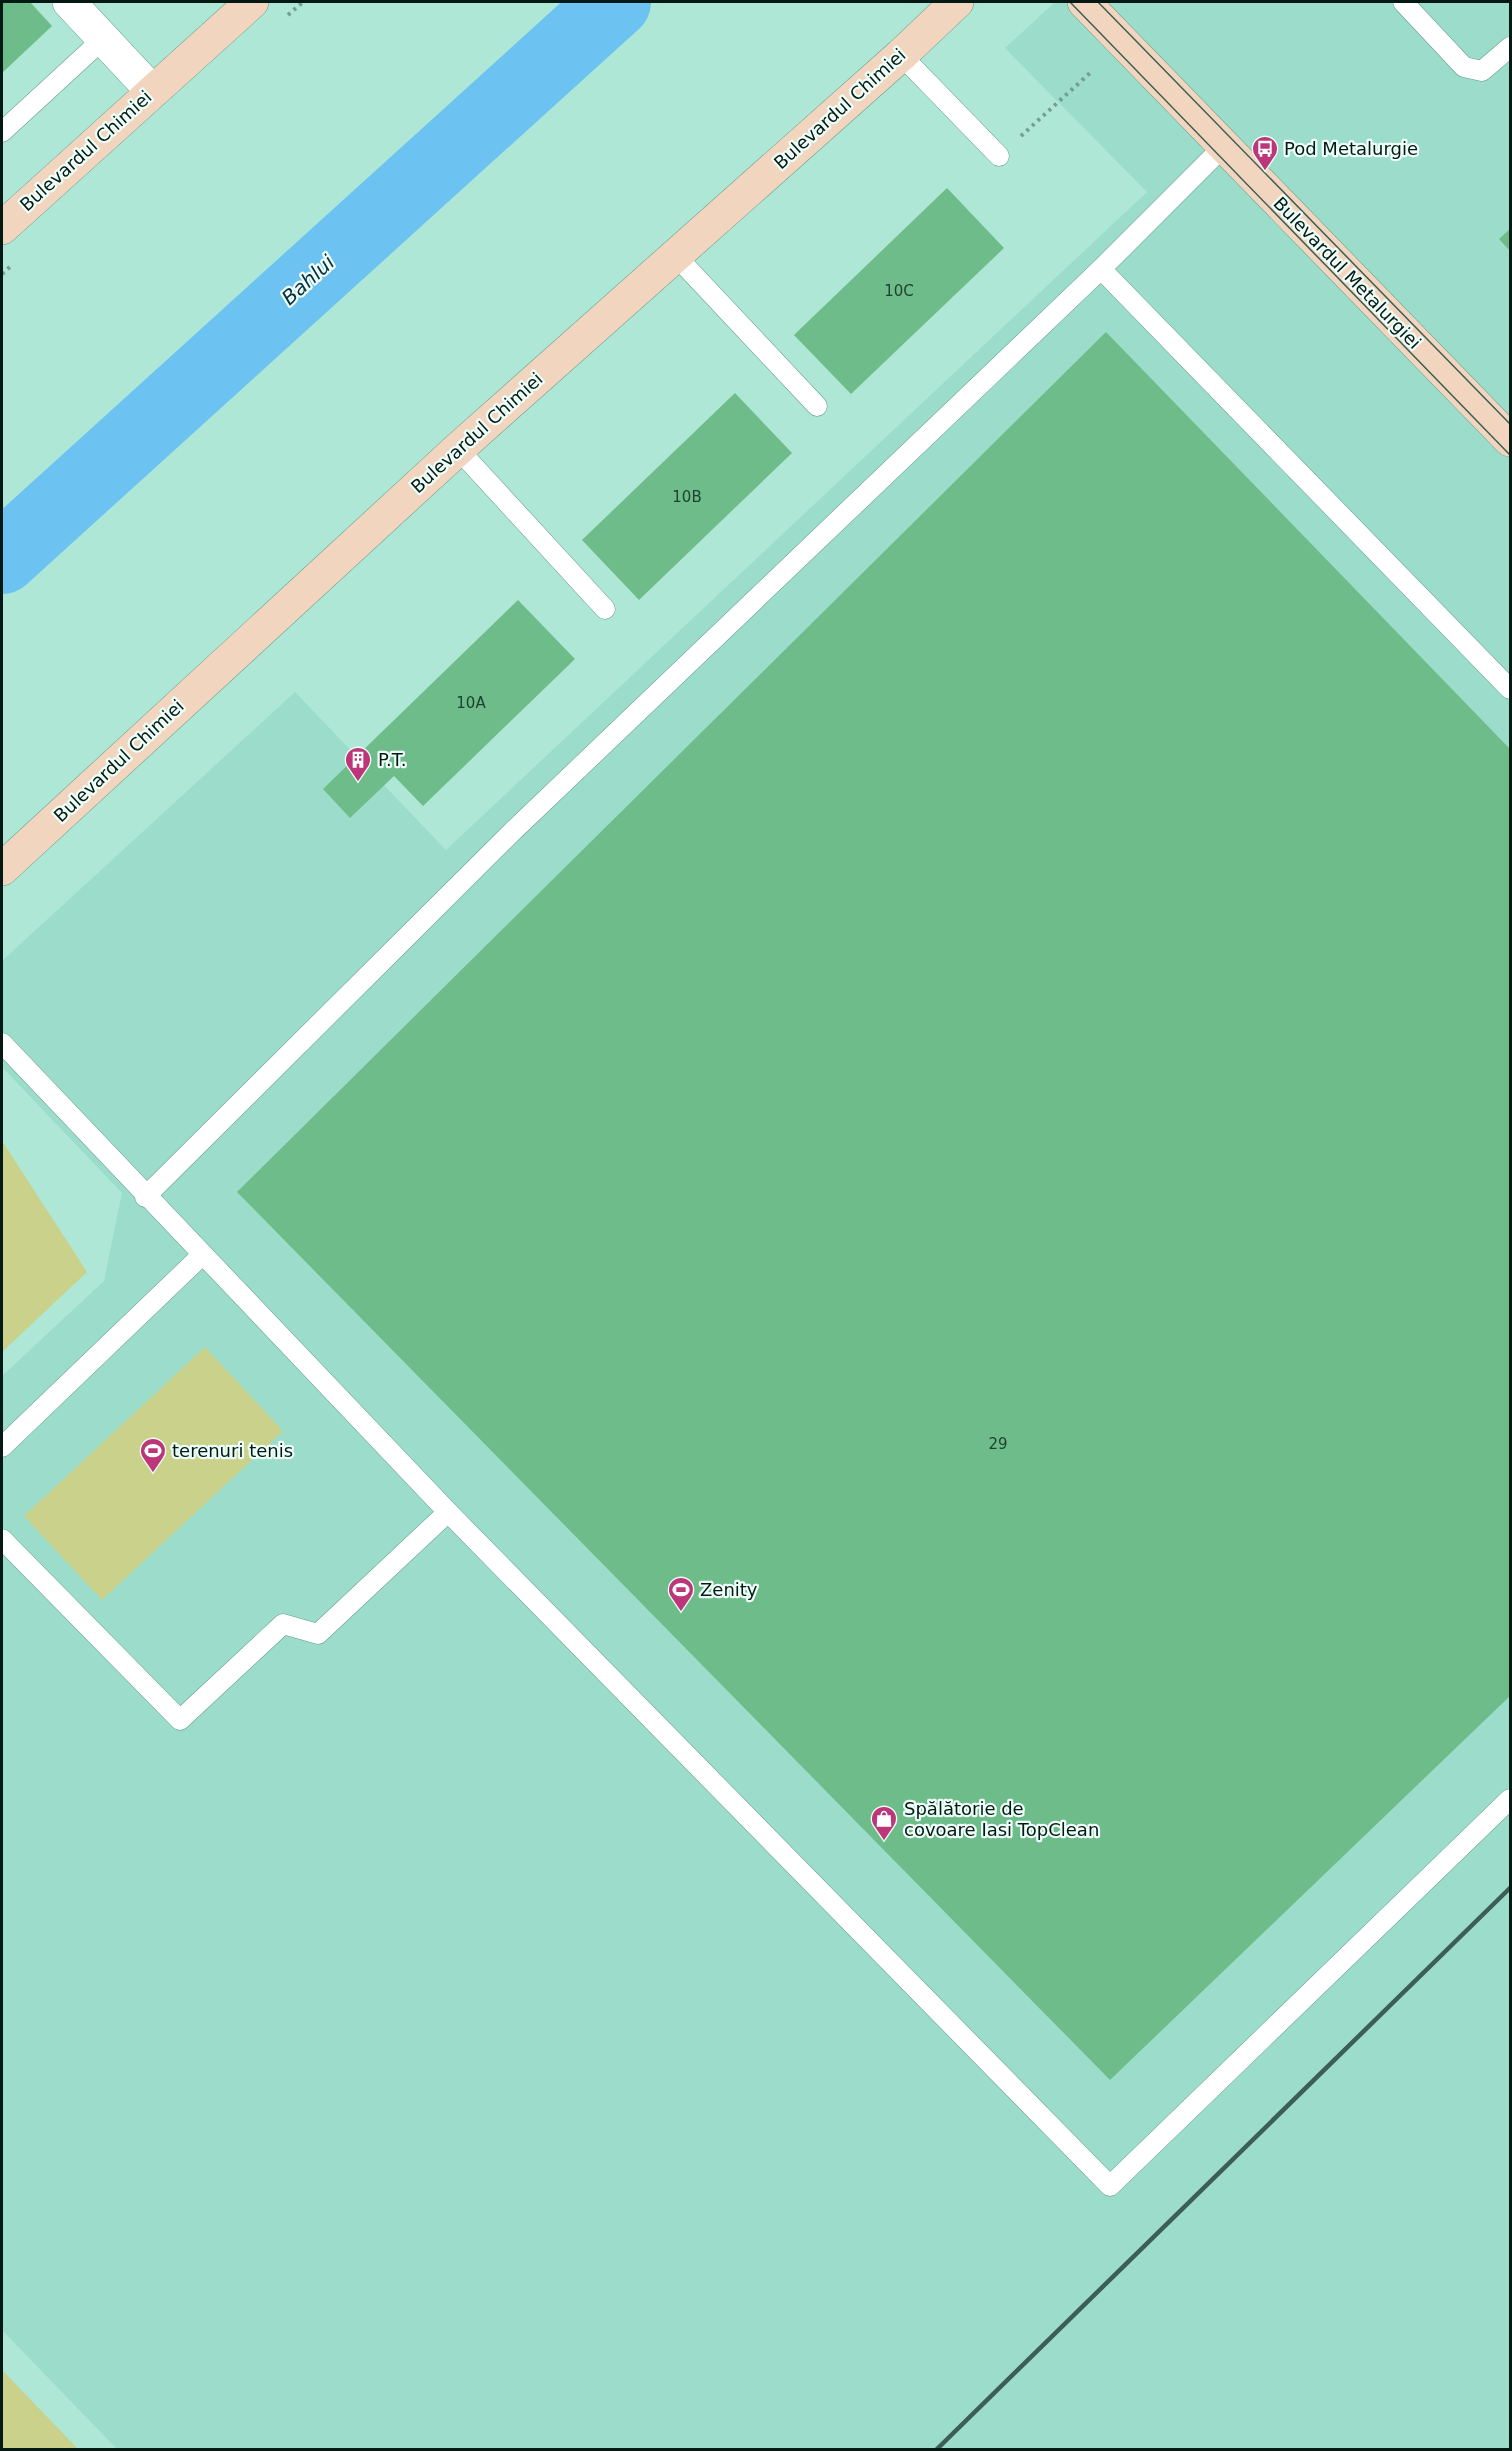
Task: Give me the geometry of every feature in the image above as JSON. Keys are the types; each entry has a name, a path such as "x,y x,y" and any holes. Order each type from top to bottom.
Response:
{"main road":[{"name":"Bulevardul Chimiei","path":"2,228 252,2"},
{"name":"Bulevardul Chimiei","path":"2,869 458,449 901,55 957,2"},
{"name":"Bulevardul Metalurgiei","path":"1084,2 1510,440"}],"street":[{"path":"69,2 152,91"}],"lane":[{"path":"1403,2 1464,67 1482,71 1510,47"},
{"path":"2,132 104,39"},
{"path":"901,55 999,156"},
{"path":"145,1197 512,832 1101,269 1224,146"},
{"path":"675,255 818,406"},
{"path":"1101,269 1510,689"},
{"path":"458,449 605,609"},
{"path":"2,1043 201,1256 448,1512 1110,2186 1510,1799"},
{"path":"2,1448 201,1256"},
{"path":"2,1539 180,1720 283,1624 318,1634 448,1512"}],"path":[{"path":"999,156 1090,73"}],"shaded area":[{"path":"1055,2 1510,2 1510,2449 117,2449 2,2330 2,1376 104,1281 122,1193 2,1067 2,961 295,692 446,850 1147,192 1005,48"},
{"path":"2,1141 87,1272 2,1352"},
{"name":"terenuri tenis","path":"205,1347 283,1431 102,1600 24,1516"},
{"path":"2,2370 78,2449 2,2449"}],"building":[{"path":"2,2 30,2 52,26 2,73"},
{"path":"947,188 1004,248 851,394 794,335"},
{"path":"1510,229 1510,251 1499,239"},
{"path":"1106,332 1510,749 1510,1696 1110,2080 237,1192"},
{"path":"735,393 792,453 639,600 582,540"},
{"path":"518,600 575,659 423,806 394,776 350,818 323,789"}],"waterway":[{"name":"Bahlui","path":"2,558 615,2"}],"tram line":[{"path":"1070,2 1510,455"},
{"path":"1098,2 1510,424"}],"railway":[{"path":"936,2450 1510,1888"}],"place":[{"name":"Pod Metalurgie","path":"1265,172"},
{"name":"P.T.","path":"358,783"},
{"name":"terenuri tenis","path":"153,1474"},
{"name":"Zenity","path":"681,1613"},
{"name":"Spălătorie de covoare Iasi TopClean","path":"884,1842"}]}
